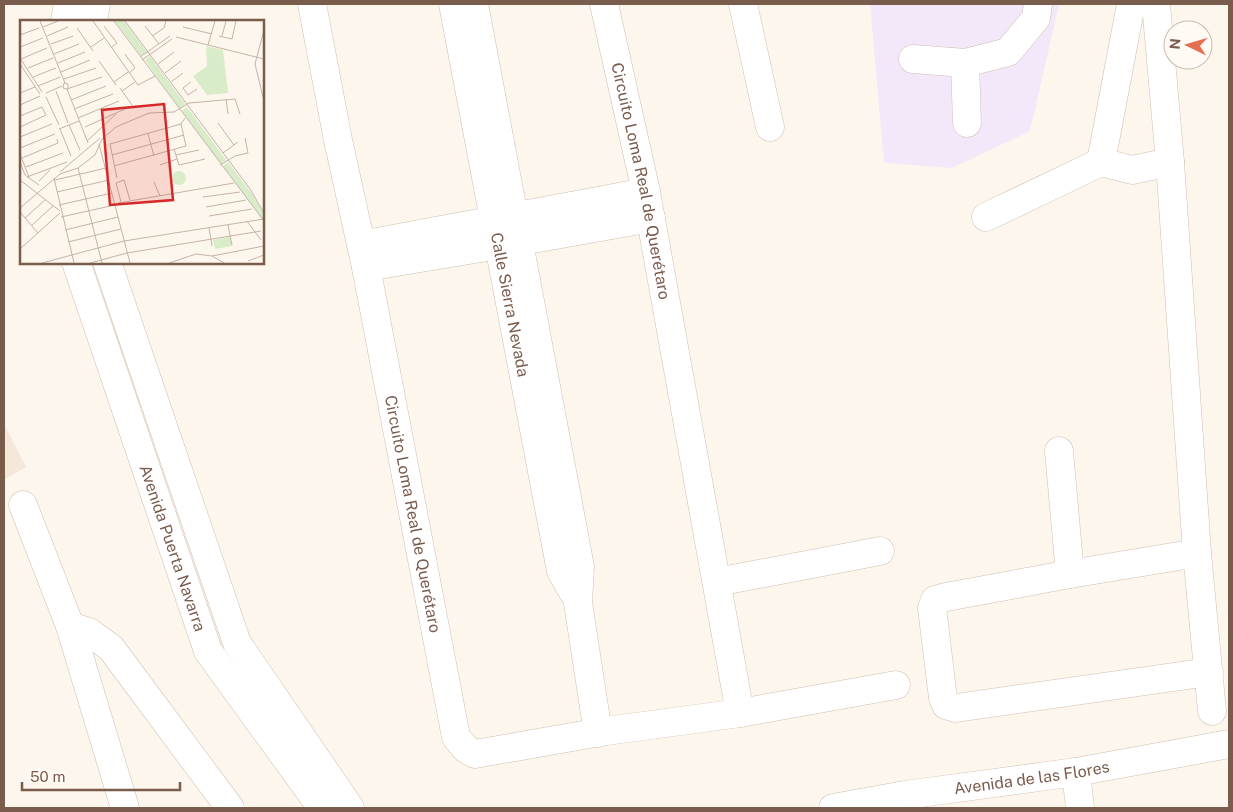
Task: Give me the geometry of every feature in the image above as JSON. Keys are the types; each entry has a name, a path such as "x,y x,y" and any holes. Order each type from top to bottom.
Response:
{"street":[{"path":"65,20 68,4"},
{"path":"93,20 96,4"},
{"name":"Circuito Loma Real de Querétaro","path":"312,4 338,140 364,256 456,737 466,749 474,754 598,733 740,713 896,685"},
{"name":"Calle Sierra Nevada","path":"453,4 507,231"},
{"name":"Calle Sierra Nevada","path":"474,4 507,231 561,572 578,602 598,733"},
{"name":"Circuito Loma Real de Querétaro","path":"604,4 649,205 740,713"},
{"path":"743,4 770,127"},
{"path":"913,59 965,63 1008,52 1036,18 1038,4"},
{"path":"1100,162 1131,4"},
{"path":"1156,4 1170,162 1196,554 1212,711"},
{"path":"965,63 968,123"},
{"path":"986,217 1100,162 1132,170 1170,162"},
{"path":"364,256 649,205"},
{"name":"Avenida Puerta Navarra","path":"77,264 208,651 322,808"},
{"name":"Avenida Puerta Navarra","path":"108,264 237,643 350,808"},
{"path":"121,394 148,384"},
{"path":"1058,451 1070,574"},
{"path":"23,505 70,626 125,808"},
{"path":"716,582 880,551"},
{"path":"1196,554 1070,574 935,600 932,608 943,698 946,705 956,708 1209,672"},
{"path":"70,626 89,632 111,648 230,808"},
{"name":"Avenida de las Flores","path":"833,808 906,802 1229,744"},
{"path":"1076,772 1080,808"}],"shaded area":[{"path":"870,4 1059,4 1030,131 952,168 884,163"},
{"path":"4,424 26,467 4,480"}]}
